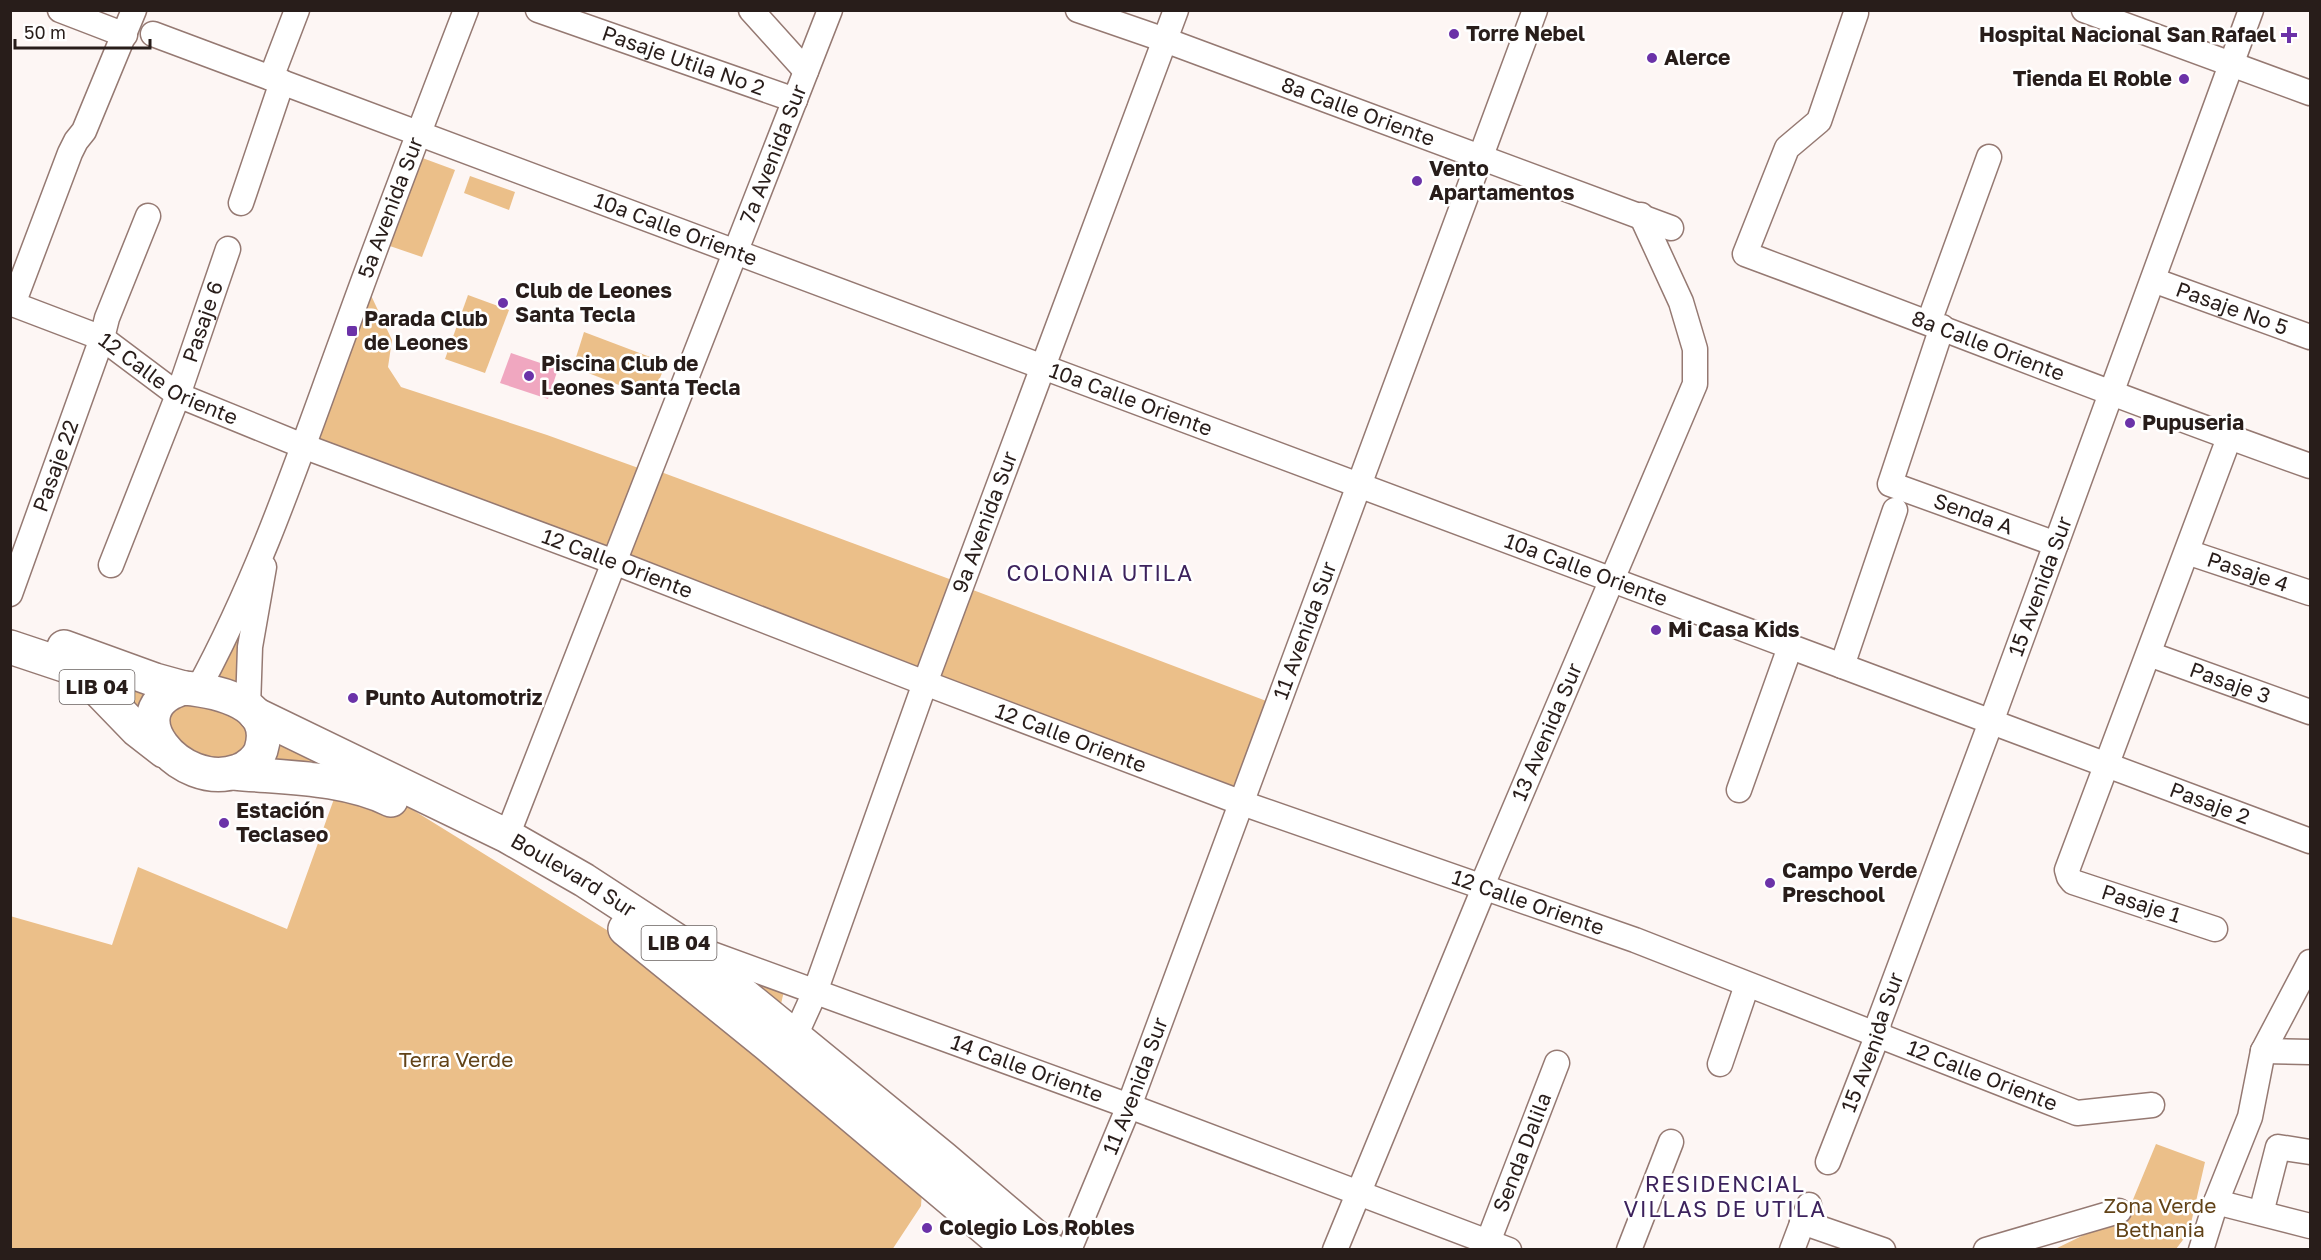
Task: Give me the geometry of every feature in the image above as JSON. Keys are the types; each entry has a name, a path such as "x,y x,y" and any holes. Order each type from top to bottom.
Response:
{"highway":[{"name":"LIB 04","path":"10,628 155,680 217,692 252,711"},
{"name":"LIB 04","path":"10,647 79,670 137,730 175,760 200,771 214,774 234,773"},
{"name":"LIB 04","path":"166,753 153,725 155,713 159,704 172,692 191,688"},
{"path":"234,773 244,770 259,755 263,734 261,723 252,711"},
{"name":"Boulevard Sur","path":"252,711 507,836 584,880 679,942 1051,1250"},
{"name":"Boulevard Sur","path":"234,773 340,783 381,795 503,855 595,909 630,934 768,1045 1011,1250"}],"street":[{"path":"60,10 125,34"},
{"path":"12,304 70,153 84,131 134,10"},
{"path":"241,203 297,10"},
{"name":"5a Avenida Sur","path":"191,688 225,640 246,586 268,541 351,313 466,10"},
{"name":"Pasaje Utila No 2","path":"538,10 795,100"},
{"path":"751,10 806,71"},
{"name":"7a Avenida Sur","path":"507,836 830,10"},
{"name":"8a Calle Oriente","path":"1078,10 1165,39 1671,228"},
{"name":"9a Avenida Sur","path":"795,1036 815,992 925,683 1176,10"},
{"name":"11 Avenida Sur","path":"1070,1250 1129,1106 1535,10"},
{"path":"2084,10 2310,93"},
{"name":"15 Avenida Sur","path":"1828,1162 1878,1034 1879,1022 2251,10"},
{"name":"8a Calle Oriente","path":"1856,13 1819,121 1787,148 1745,254 2111,394 2310,466"},
{"name":"10a Calle Oriente","path":"153,34 2108,765"},
{"path":"1935,325 1989,157"},
{"name":"13 Avenida Sur","path":"1335,1250 1483,887 1695,384 1695,349 1681,302 1641,215"},
{"name":"Pasaje 22","path":"10,594 102,338 107,318 148,216"},
{"name":"Pasaje 6","path":"111,565 178,394 228,249"},
{"name":"Pasaje No 5","path":"2153,280 2310,337"},
{"name":"12 Calle Oriente","path":"12,304 102,338 178,394 303,446 614,562 1242,803 1635,940 2077,1113 2152,1105"},
{"name":"Senda A","path":"1935,325 1890,484 2056,544"},
{"path":"2108,765 2229,438"},
{"path":"1842,666 1895,510"},
{"name":"5a Avenida Sur","path":"252,711 250,647 268,541"},
{"name":"Pasaje 4","path":"2187,552 2310,592"},
{"path":"1739,790 1790,647"},
{"name":"Pasaje 3","path":"2149,654 2310,712"},
{"name":"Pasaje 2","path":"2108,765 2310,841"},
{"name":"Pasaje 1","path":"2108,765 2067,870 2069,877 2073,882 2215,929"},
{"name":"14 Calle Oriente","path":"679,942 1129,1106 1498,1246"},
{"path":"2201,1250 2250,1117 2263,1051 2310,962"},
{"path":"1720,1064 1747,985"},
{"path":"2263,1051 2310,1052"},
{"name":"Senda Dalila","path":"1498,1246 1557,1063"},
{"path":"1629,1250 1671,1142"},
{"path":"2261,1213 2278,1147 2310,1152"},
{"path":"2217,1202 2310,1226"},
{"path":"1986,1250 2119,1211"},
{"path":"1792,1250 1805,1213 1883,1250"}],"green space":[{"path":"417,156 455,170 422,257 384,244"},
{"path":"470,176 515,192 509,210 464,193"},
{"path":"368,289 392,340 388,367 401,387 644,470 613,553 312,443"},
{"path":"468,295 509,310 485,373 445,359"},
{"path":"584,332 666,363 652,398 573,367"},
{"path":"661,472 952,580 918,671 626,558"},
{"path":"973,590 1269,702 1235,790 939,676"},
{"path":"252,601 238,682 218,674"},
{"path":"91,663 155,689 142,715"},
{"path":"192,700 223,706 251,730 247,751 222,761 189,751 174,738 168,722 170,712"},
{"name":"Terra Verde","path":"285,740 371,784 618,937 922,1191 921,1206 892,1250 11,1249 10,916 112,945 138,867 287,929 343,774 272,766 278,744"},
{"path":"737,969 784,991 778,1017"},
{"name":"Zona Verde Bethania","path":"2156,1144 2205,1162 2189,1232 2176,1249 2053,1250 2127,1214"}],"shaded area":[{"name":"Piscina Club de Leones Santa Tecla","path":"511,353 558,369 548,399 500,383"}],"place":[{"name":"Torre Nebel","path":"1454,34"},
{"name":"Hospital Nacional San Rafael","path":"2289,35"},
{"name":"Alerce","path":"1652,58"},
{"name":"Tienda El Roble","path":"2184,79"},
{"name":"Vento Apartamentos","path":"1417,181"},
{"name":"Club de Leones Santa Tecla","path":"503,303"},
{"name":"Parada Club de Leones","path":"352,331"},
{"name":"Piscina Club de Leones Santa Tecla","path":"529,376"},
{"name":"Pupuseria","path":"2130,423"},
{"name":"Mi Casa Kids","path":"1656,630"},
{"name":"Punto Automotriz","path":"353,698"},
{"name":"Estación Teclaseo","path":"224,823"},
{"name":"Campo Verde Preschool","path":"1770,883"},
{"name":"Colegio Los Robles","path":"927,1228"}],"district":[{"name":"COLONIA UTILA","path":"1100,573"},
{"name":"RESIDENCIAL VILLAS DE UTILA","path":"1725,1196"}]}
